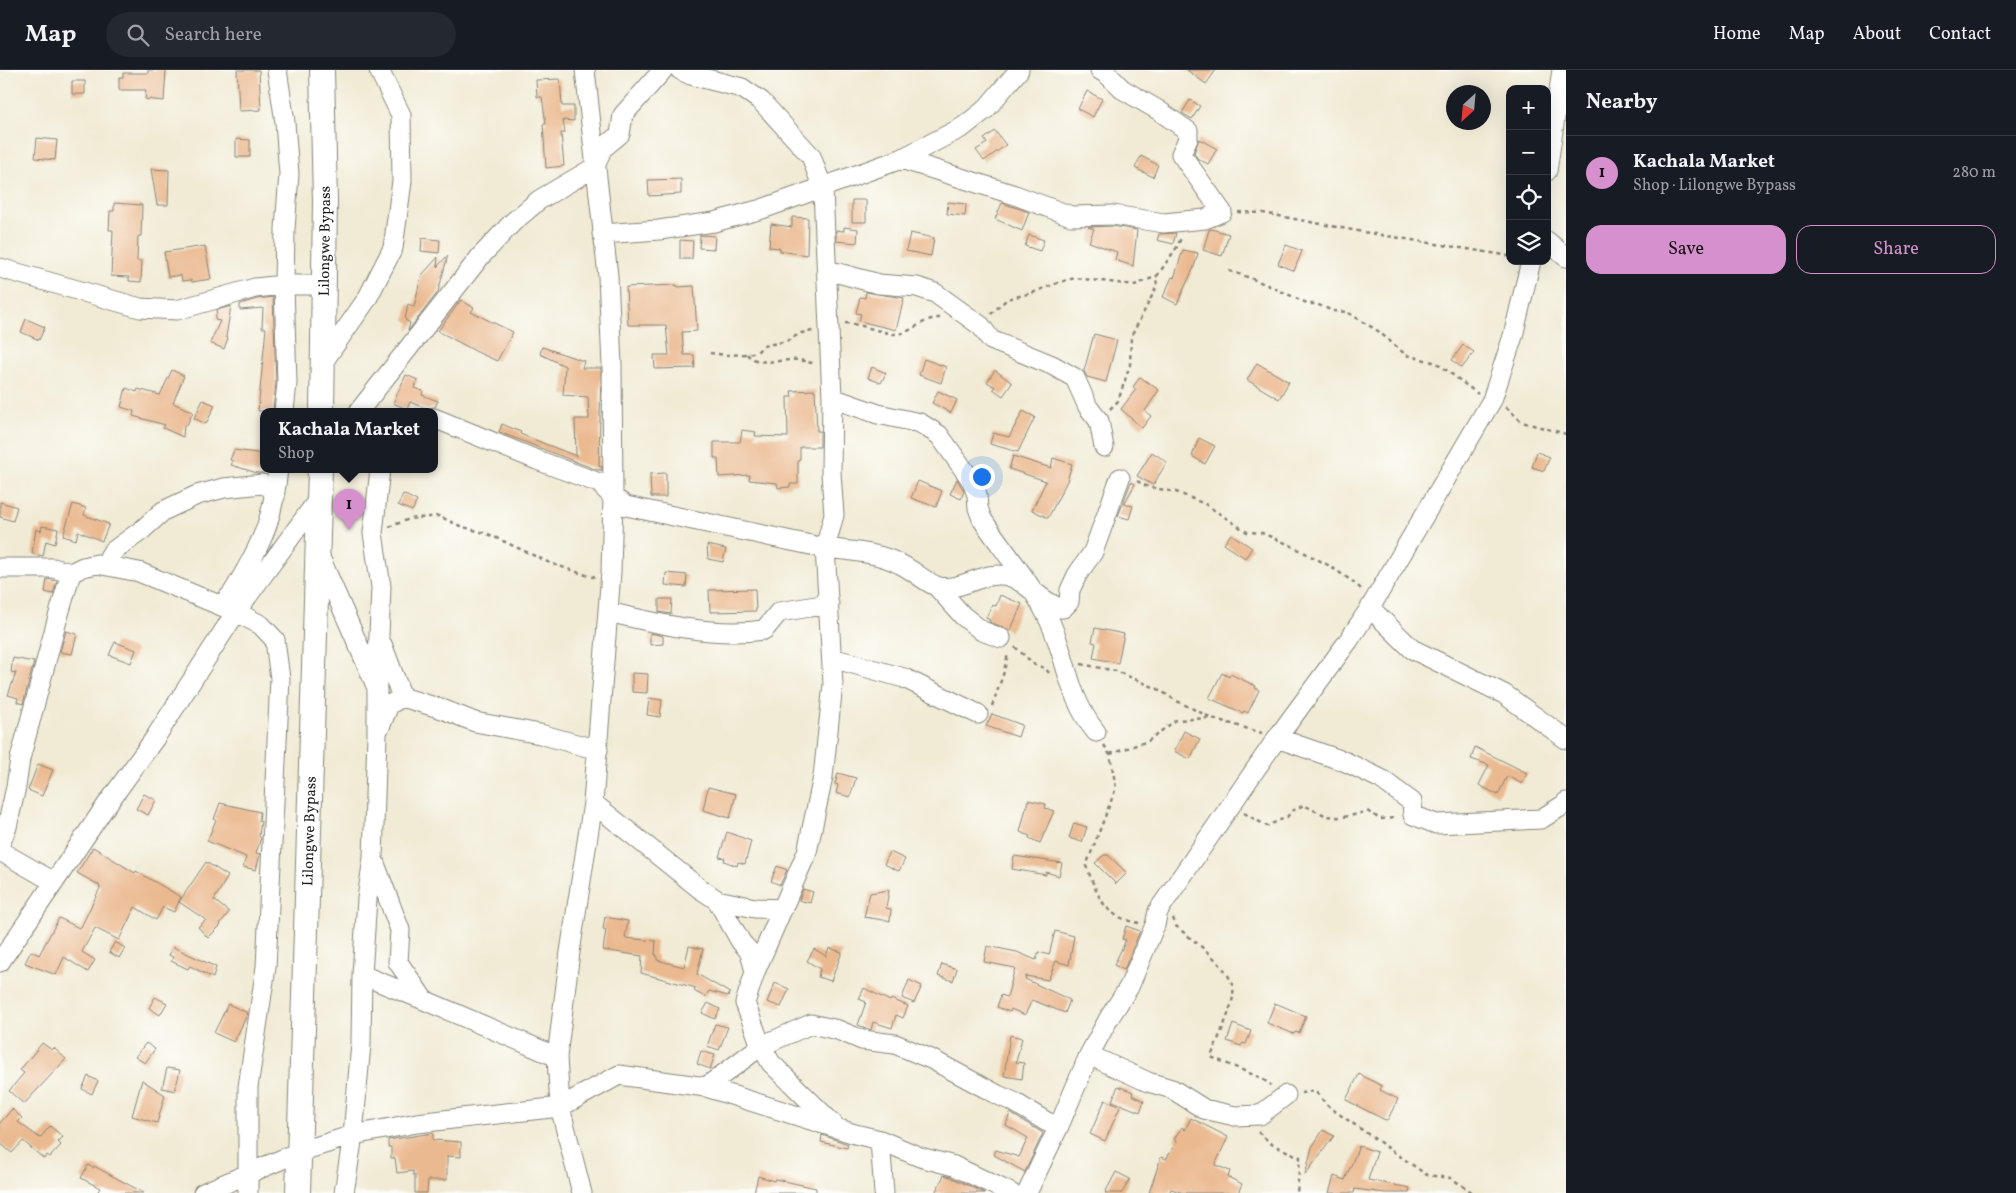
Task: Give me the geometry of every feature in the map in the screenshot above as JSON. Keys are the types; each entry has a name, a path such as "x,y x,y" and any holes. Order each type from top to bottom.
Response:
{"main road":[{"name":"Lilongwe Bypass","path":"322,70 325,202 322,408"},
{"name":"Lilongwe Bypass","path":"298,1193 320,473"}],"street":[{"path":"277,70 285,122 289,174 285,229 286,383 284,408"},
{"path":"323,362 367,299 393,248 402,181 401,115 379,70"},
{"path":"582,1193 560,1107 557,1058 570,952 593,803 611,572 613,497 612,365 608,276 585,70"},
{"path":"361,408 480,257 513,222 539,200 595,167 602,149 620,134 623,115 663,70"},
{"path":"680,70 691,75 742,88 761,101 811,156 823,189 832,398 831,473 834,515 825,548 833,684 823,777 807,852 755,972 746,1003 761,1046 771,1063 836,1127"},
{"path":"602,234 659,230 714,222 823,189 901,159 963,127 986,108 1019,70"},
{"path":"901,159 1071,216 1113,215 1164,223 1205,219 1222,212 1180,154 1188,139 1188,132 1158,110 1122,89 1100,70"},
{"path":"1551,144 1562,70"},
{"path":"1551,244 1566,257"},
{"path":"1027,1193 1059,1126 1089,1056 1109,1018 1130,987 1155,925 1158,911 1167,901 1277,738 1349,640 1372,605 1492,400 1513,336 1530,265"},
{"path":"0,268 140,308 177,310 255,288 284,285 324,285"},
{"path":"827,270 879,284 917,287 935,293 967,314 981,326 991,340 1052,365 1075,378 1088,407 1099,421 1104,447"},
{"path":"832,398 878,414 920,423 940,435 972,481 982,519 1030,588 1050,624 1064,661 1069,684 1086,719 1096,732"},
{"path":"438,420 536,460 599,483 613,497 626,506 825,548 858,552 890,559 902,564 937,587 963,616 982,631 1006,640"},
{"path":"228,609 232,596 260,546 271,517 278,473"},
{"path":"344,1193 353,1135 361,1044 362,974 367,898 373,858 381,587 373,534 380,473"},
{"path":"937,587 948,588 996,575 1011,577 1030,588 1056,608 1063,608 1069,602 1070,590 1077,575 1093,552 1120,478"},
{"path":"116,567 109,563 109,557 112,552 164,511 180,502 197,495 224,488 262,484 270,487 275,497"},
{"path":"0,962 155,738 228,609 320,497"},
{"path":"318,554 377,688"},
{"path":"0,568 53,568 72,573 83,567 97,564 139,572 228,609 261,626 275,640 280,679 266,967 248,1087 248,1193"},
{"path":"0,844 7,827 20,759 56,624 72,573"},
{"path":"608,612 654,623 694,629 745,632 764,630 779,612 829,604"},
{"path":"1372,605 1412,649 1504,694 1566,739"},
{"path":"379,638 402,698"},
{"path":"832,658 904,678 978,714"},
{"path":"377,735 389,705 402,698 475,722 540,734 598,750"},
{"path":"1277,738 1346,762 1381,779 1412,802 1413,815 1436,824 1541,819 1566,802"},
{"path":"593,803 699,888 717,900 755,908 783,908"},
{"path":"0,851 54,882"},
{"path":"373,858 400,930 398,962 424,1000"},
{"path":"717,900 740,942 750,952 755,972"},
{"path":"362,974 557,1058"},
{"path":"706,1087 761,1046 811,1024 838,1030 862,1040 895,1044 931,1059 1014,1102 1046,1122 1059,1126"},
{"path":"1089,1056 1148,1082 1172,1089 1204,1109 1235,1116 1260,1115 1286,1095"},
{"path":"203,1193 299,1152 353,1135 417,1123 560,1107 619,1075 706,1087 880,1140 920,1157 954,1166 1012,1193"},
{"path":"880,1140 884,1193"}],"path":[{"path":"1222,212 1263,213 1362,232 1506,255"},
{"path":"1099,421 1118,401 1130,365 1131,336 1156,288 1157,276 1177,247 1187,221"},
{"path":"1229,271 1256,279 1265,285 1309,304 1316,304 1333,311 1347,312 1378,331 1406,355 1437,363 1474,393 1505,406 1522,422 1566,434"},
{"path":"710,353 727,355 757,352 763,346 787,341 801,333 828,328 839,323 856,324 895,334 912,329 923,322 936,318 947,319 967,314 979,317 990,315 1007,299 1032,293 1076,278 1135,285 1157,276"},
{"path":"747,354 750,358 767,362 801,360 807,363 829,363"},
{"path":"1120,478 1128,476 1148,488 1176,492 1204,504 1246,532 1262,533 1290,545 1355,583 1372,605"},
{"path":"373,534 409,519 439,516 460,526 488,534 550,563 592,577 611,572"},
{"path":"1006,640 1035,665 1045,668 1049,673 1060,676 1069,684"},
{"path":"978,714 991,706 1003,676 1006,640"},
{"path":"1064,661 1116,671 1158,689 1175,700 1212,718 1277,738"},
{"path":"1110,754 1148,741 1176,720 1212,718"},
{"path":"1096,732 1110,754 1116,788 1086,866 1102,903 1116,916 1155,925"},
{"path":"1231,806 1267,826 1287,817 1292,811 1304,805 1324,816 1346,818 1367,811 1380,819 1404,818 1413,815"},
{"path":"1167,901 1176,926 1224,968 1231,982 1233,996 1211,1057 1261,1078 1286,1095 1315,1091 1329,1107 1427,1175 1451,1178 1474,1193"},
{"path":"1235,1116 1237,1123 1248,1130 1257,1132 1272,1145 1300,1157 1297,1193"}],"building":[{"path":"148,70 166,70 164,101 145,99 146,90 119,90 119,77 123,77 123,73 148,73"},
{"path":"237,70 259,70 261,110 239,111"},
{"path":"1187,70 1216,70 1206,84"},
{"path":"560,79 562,106 574,106 574,121 563,120 565,133 561,133 564,166 546,168 543,124 546,124 542,97 537,97 536,80"},
{"path":"72,81 85,81 85,94 72,94"},
{"path":"1087,91 1102,99 1093,117 1078,109"},
{"path":"1190,100 1200,106 1192,119 1182,113"},
{"path":"995,131 1006,145 984,161 976,150 987,143 984,139"},
{"path":"37,138 57,140 55,160 35,158"},
{"path":"236,139 250,140 250,157 236,157"},
{"path":"1199,139 1217,149 1208,164 1198,159 1194,153"},
{"path":"1141,156 1158,165 1153,177 1135,168"},
{"path":"151,169 169,170 168,205 157,205"},
{"path":"681,179 681,194 649,196 648,180"},
{"path":"852,200 866,200 866,222 852,222"},
{"path":"948,202 966,204 965,216 947,214"},
{"path":"114,203 142,205 141,236 138,236 137,261 142,261 141,282 129,281 129,277 111,276 113,230 109,230 110,211 114,211"},
{"path":"1002,203 1029,212 1022,231 995,219"},
{"path":"792,217 808,218 807,255 780,251 780,248 769,247 771,224 792,227"},
{"path":"1112,226 1137,230 1133,266 1115,260 1117,252 1089,242 1094,229 1088,227"},
{"path":"844,227 858,229 857,243 836,241 836,230 844,231"},
{"path":"1209,230 1229,234 1222,256 1203,250"},
{"path":"910,233 934,238 931,256 906,251"},
{"path":"1176,233 1173,244 1157,240 1159,234"},
{"path":"700,235 715,236 714,249 699,248"},
{"path":"1029,235 1044,240 1040,251 1025,246"},
{"path":"422,238 440,240 439,253 421,251"},
{"path":"680,240 693,241 692,259 680,259"},
{"path":"1286,245 1302,251 1294,271 1278,264"},
{"path":"205,246 211,279 192,282 191,280 182,281 181,275 168,277 164,252"},
{"path":"1183,250 1198,253 1194,267 1177,304 1163,297 1172,277 1174,278"},
{"path":"448,255 438,292 408,331 410,323 405,320 408,304 414,307 421,276 438,257 437,267"},
{"path":"677,285 677,287 694,286 697,331 682,332 684,355 694,355 695,368 655,369 654,355 669,355 666,325 628,325 626,287"},
{"path":"866,292 904,298 896,330 859,321 861,314 856,313 860,297 865,298"},
{"path":"273,297 276,383 273,408 260,408 260,411 258,411 266,328 262,328 263,308 240,310 240,304"},
{"path":"461,300 474,308 471,312 513,332 497,361 438,331"},
{"path":"231,306 226,337 228,338 224,349 210,343 220,321 215,320 217,310"},
{"path":"26,319 45,327 39,340 21,332"},
{"path":"1094,334 1117,340 1106,382 1087,377 1084,371"},
{"path":"1463,345 1474,352 1462,368 1452,360"},
{"path":"542,347 584,361 582,368 601,368 599,466 602,467 602,470 597,470 499,432 502,424 521,432 520,434 576,456 575,419 589,419 588,397 563,395 565,366 540,354"},
{"path":"924,359 946,367 941,383 919,375"},
{"path":"1257,363 1289,382 1279,399 1247,380"},
{"path":"872,367 886,373 881,383 868,378"},
{"path":"172,370 184,376 173,403 193,412 187,425 184,425 183,437 163,428 165,425 133,416 134,411 121,407 126,388 137,392 138,389 160,395"},
{"path":"995,370 1012,383 1003,396 993,389 995,387 987,382"},
{"path":"406,375 418,380 414,388 423,391 422,395 438,401 435,407 431,408 425,408 410,402 407,408 405,408 393,403"},
{"path":"1140,377 1159,390 1145,411 1151,416 1142,428 1121,409 1136,389 1133,387"},
{"path":"815,390 817,431 820,431 820,447 800,447 798,484 790,484 790,487 778,488 777,483 749,480 750,475 719,477 718,458 714,458 714,442 740,442 742,430 756,432 755,436 788,437 787,397 792,397 791,391"},
{"path":"938,391 957,400 951,413 932,403"},
{"path":"203,400 215,405 206,424 194,418"},
{"path":"1023,411 1035,417 1018,452 990,444 993,433 1009,437"},
{"path":"1199,438 1215,446 1205,464 1192,456"},
{"path":"234,450 260,453 260,473 231,465 233,461 230,460"},
{"path":"1152,452 1167,462 1153,485 1137,476"},
{"path":"1537,452 1550,457 1544,471 1532,467"},
{"path":"1013,456 1051,468 1053,458 1072,464 1067,481 1048,518 1032,510 1046,481 1009,469"},
{"path":"666,473 666,497 651,497 650,474"},
{"path":"957,479 964,491 961,499 950,494"},
{"path":"918,481 942,491 936,507 911,498"},
{"path":"1131,482 1135,484 1124,504 1133,506 1129,519 1118,516"},
{"path":"403,494 417,501 412,511 398,505"},
{"path":"0,502 17,507 13,521 0,517"},
{"path":"73,504 86,508 84,515 109,524 102,541 78,531 76,540 63,536"},
{"path":"42,526 58,529 55,544 46,541 43,556 32,554 36,529 41,531"},
{"path":"1231,534 1252,548 1245,558 1224,544"},
{"path":"707,545 726,549 723,562 708,559"},
{"path":"666,573 687,575 686,587 665,585"},
{"path":"47,579 57,581 53,594 45,592"},
{"path":"755,589 756,611 710,612 709,590"},
{"path":"1000,595 1022,604 1010,632 989,622 990,620 986,618 992,605 996,606"},
{"path":"659,599 672,599 671,614 659,612"},
{"path":"1095,628 1124,634 1118,663 1093,658 1096,643 1092,642"},
{"path":"66,631 77,634 72,654 60,652"},
{"path":"650,633 663,636 663,644 650,645"},
{"path":"115,642 136,650 131,663 109,655"},
{"path":"13,658 34,662 23,704 17,702 18,698 8,695 16,673 11,672"},
{"path":"632,673 648,674 647,693 632,692"},
{"path":"1222,673 1229,677 1230,674 1256,686 1255,688 1259,690 1248,713 1244,711 1243,713 1209,698"},
{"path":"649,698 662,700 660,717 647,715"},
{"path":"992,714 1022,725 1018,737 986,726"},
{"path":"1184,731 1200,739 1190,759 1174,751"},
{"path":"1475,747 1527,773 1522,784 1507,776 1498,795 1479,785 1489,765 1471,759"},
{"path":"38,764 53,770 42,796 28,790"},
{"path":"838,773 856,778 850,797 836,793 838,785 835,784"},
{"path":"708,787 736,794 730,818 703,810"},
{"path":"144,794 156,800 148,815 136,809"},
{"path":"1028,800 1046,804 1045,808 1054,811 1040,843 1020,832"},
{"path":"220,803 260,812 259,836 261,838 256,853 260,854 256,870 243,867 246,857 207,841 216,820 214,819"},
{"path":"1074,823 1087,827 1082,842 1069,838"},
{"path":"727,832 751,841 745,864 738,862 737,866 724,861 725,858 719,857"},
{"path":"93,847 135,873 136,871 181,897 174,912 163,907 156,920 135,907 119,940 95,928 82,952 95,960 88,972 64,957 56,975 25,963 31,951 39,955 59,918 79,928 81,927 100,888 99,885 77,873"},
{"path":"890,852 905,859 899,871 884,864"},
{"path":"1104,855 1108,855 1127,873 1116,884 1095,863"},
{"path":"1014,856 1062,863 1059,876 1046,872 1046,875 1012,869"},
{"path":"206,862 228,876 214,900 229,912 221,925 208,938 198,927 206,920 179,902"},
{"path":"777,866 787,870 780,885 771,881"},
{"path":"803,889 813,892 810,903 799,900"},
{"path":"889,890 886,908 891,909 890,921 864,917 870,893"},
{"path":"605,917 628,921 625,938 656,941 655,955 657,955 657,960 684,967 689,946 703,949 697,974 730,993 728,996 709,991 705,997 694,991 696,988 641,973 642,956 603,950 606,930 603,929"},
{"path":"1126,926 1140,931 1124,970 1114,965 1126,940 1122,939"},
{"path":"1055,931 1074,936 1069,965 1056,961 1048,980 1026,976 1025,979 1070,1000 1065,1013 1032,1000 1025,1015 1011,1009 1010,1012 997,1007 1001,995 1007,997 1015,968 984,962 987,946 1017,952 1036,960 1039,952 1049,955"},
{"path":"115,942 125,948 119,958 109,952"},
{"path":"173,947 216,967 213,978 190,966 188,969 171,961 173,957 169,955"},
{"path":"829,948 842,952 831,981 818,977 820,969 807,961 814,949 826,956"},
{"path":"942,964 957,969 953,981 938,976"},
{"path":"909,980 922,986 914,1003 902,998"},
{"path":"775,983 789,989 781,1007 767,1002"},
{"path":"864,988 890,1001 891,999 908,1006 903,1018 896,1015 892,1028 873,1022 871,1030 858,1025 866,1002 859,999"},
{"path":"155,997 167,1003 160,1015 149,1008"},
{"path":"708,1003 720,1009 715,1019 702,1013"},
{"path":"1275,1003 1306,1016 1299,1033 1295,1032 1294,1034 1267,1023"},
{"path":"228,1004 248,1013 234,1042 214,1033"},
{"path":"715,1024 728,1027 719,1050 707,1046"},
{"path":"1233,1024 1251,1031 1246,1044 1243,1043 1241,1046 1227,1041"},
{"path":"1010,1035 1022,1038 1016,1062 1024,1063 1022,1079 1004,1076"},
{"path":"42,1043 52,1050 54,1048 66,1059 24,1104 9,1091 24,1073 20,1070"},
{"path":"146,1043 155,1049 145,1063 135,1057"},
{"path":"701,1051 715,1055 710,1069 697,1064"},
{"path":"167,1068 180,1070 175,1091 162,1088"},
{"path":"1359,1074 1382,1086 1380,1090 1398,1099 1387,1121 1346,1100"},
{"path":"88,1076 98,1081 92,1094 82,1089"},
{"path":"142,1080 165,1095 157,1123 132,1116"},
{"path":"1118,1086 1133,1092 1132,1095 1144,1101 1140,1112 1112,1101"},
{"path":"1105,1100 1120,1107 1105,1141 1090,1134"},
{"path":"12,1109 22,1118 18,1122 40,1138 50,1126 63,1137 58,1142 61,1145 50,1157 47,1155 44,1159 23,1141 12,1153 0,1143 0,1123"},
{"path":"1010,1113 1043,1133 1025,1172 994,1155 996,1150 1019,1157 1028,1138 1006,1125"},
{"path":"1191,1118 1228,1137 1215,1165 1230,1171 1228,1177 1242,1184 1238,1193 1183,1193 1171,1189 1169,1193 1149,1193 1161,1157 1166,1159 1177,1141 1174,1139 1182,1127 1185,1130"},
{"path":"1323,1130 1334,1136 1305,1175 1312,1147"},
{"path":"433,1133 433,1140 461,1142 461,1157 447,1156 447,1180 428,1180 427,1193 415,1193 415,1175 413,1175 413,1171 397,1173 395,1158 391,1158 391,1147 388,1147 388,1140"},
{"path":"822,1135 848,1144 847,1148 821,1142"},
{"path":"1359,1146 1377,1152 1368,1180 1410,1188 1409,1193 1385,1193 1355,1189 1354,1193 1329,1193 1334,1176 1345,1180"},
{"path":"88,1165 93,1168 94,1166 144,1193 97,1193 100,1188 81,1178"},
{"path":"1116,1172 1130,1179 1122,1193 1105,1193"},
{"path":"944,1175 950,1177 985,1193 935,1193"},
{"path":"758,1176 774,1181 775,1179 816,1188 816,1193 754,1193"}],"place":[{"name":"Kachala Market","path":"349,530"}]}
